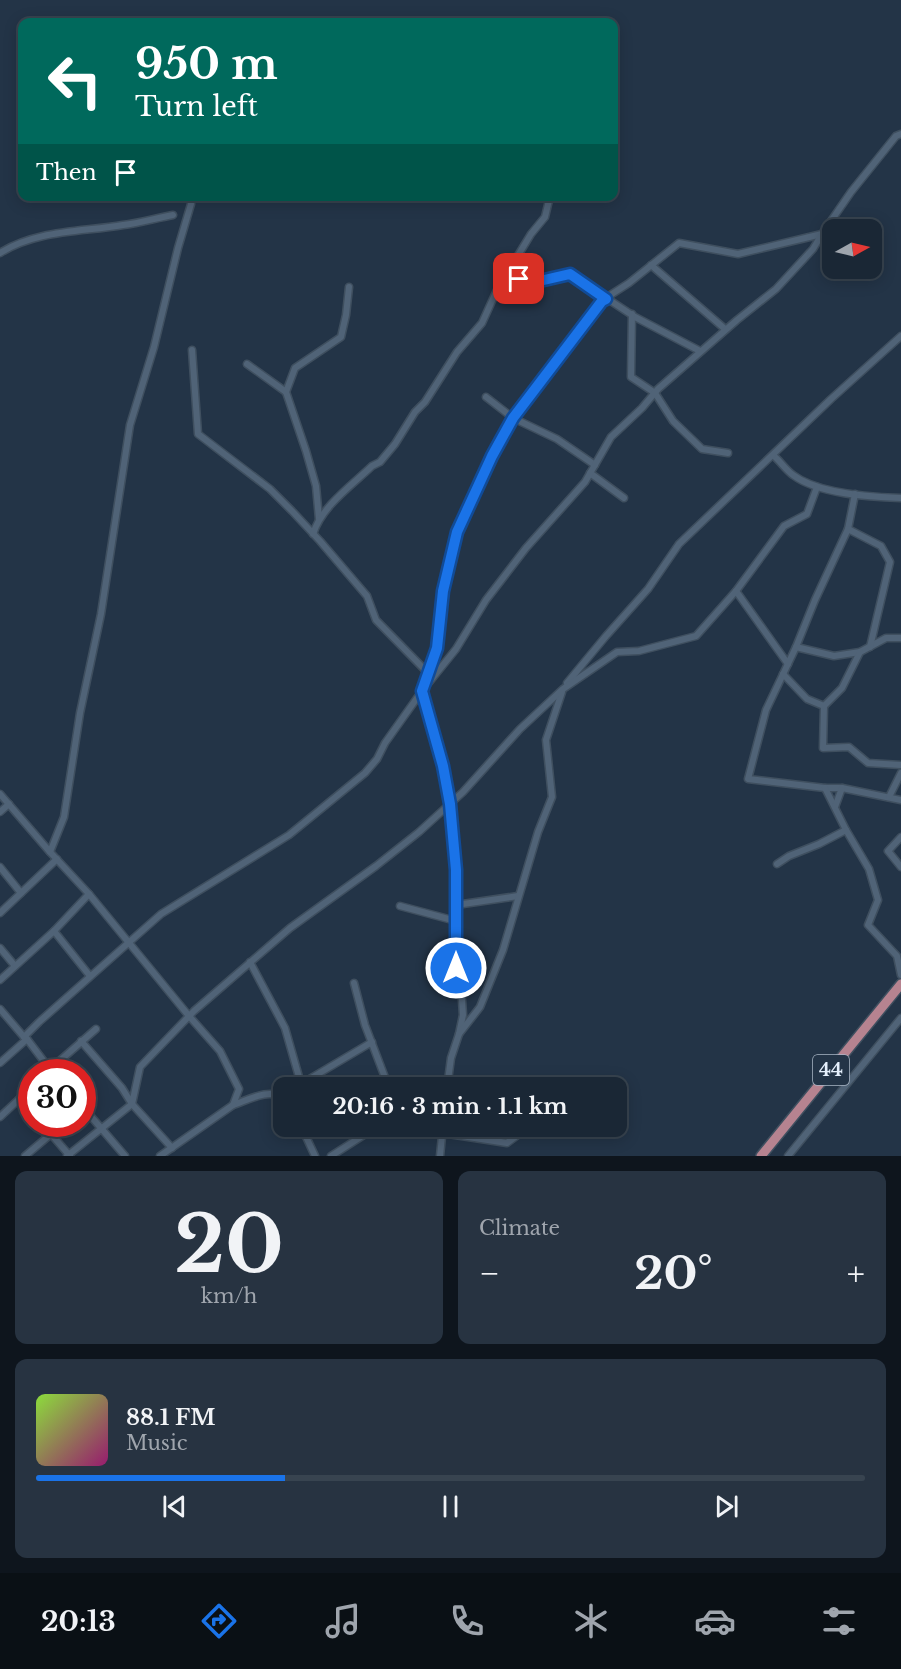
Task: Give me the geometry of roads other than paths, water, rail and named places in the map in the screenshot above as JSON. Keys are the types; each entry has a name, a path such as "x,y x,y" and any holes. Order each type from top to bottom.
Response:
{"main road":[{"name":"44","path":"761,1156 901,984"}],"street":[{"path":"832,219 889,144 901,134"},
{"path":"313,534 322,514 372,466 380,462 395,444 457,352 482,323 497,290 531,234 545,217 549,201"},
{"path":"50,852 64,817 80,713 101,614 130,424 154,347 191,204"},
{"path":"0,253 11,246 49,235 173,215"},
{"path":"431,675 437,648 443,591 457,532 492,456 513,418 602,301 629,283 679,243 738,254 822,234"},
{"path":"0,1063 90,976 161,914 289,835 365,773 377,759 385,743 431,675 456,649 486,600 526,548 585,482 611,438 700,351 776,289 813,249 822,234"},
{"path":"651,265 725,330"},
{"path":"507,274 531,283 570,274 606,299 700,351"},
{"path":"286,392 295,368 341,337 349,287"},
{"path":"632,314 631,377 655,393 673,421 702,449 728,453"},
{"path":"54,1137 69,1155 132,1104 140,1067 189,1016 290,928 376,866 419,832 463,792 520,729 563,689 648,589 679,543 901,336"},
{"path":"192,350 198,434 270,489 320,541 367,596 376,620 431,675"},
{"path":"247,364 286,392 313,474 319,519"},
{"path":"486,397 513,418 557,439 595,465"},
{"path":"773,455 793,475 817,487 871,497 901,498"},
{"path":"590,473 624,498"},
{"path":"459,1034 480,1007 503,950 538,832 552,797 546,740 563,689 617,652 639,651 696,636 736,591 784,526 807,514 817,487"},
{"path":"855,494 848,530 766,710 748,779 842,788 901,800"},
{"path":"848,530 881,546 890,562 870,647"},
{"path":"736,591 788,664"},
{"path":"796,647 834,656 860,652 886,638 901,638"},
{"path":"860,652 842,688 824,706 823,748 849,747 868,763 901,765"},
{"path":"783,674 807,699 824,706"},
{"path":"422,691 443,766 450,804 456,870 456,968 464,1015 451,1058 449,1077"},
{"path":"889,797 901,773"},
{"path":"825,788 869,869 878,900 868,925 897,956 901,975"},
{"path":"835,807 842,788"},
{"path":"0,794 89,894 220,1051 239,1089 233,1105"},
{"path":"0,812 9,804"},
{"path":"777,864 789,856 846,830"},
{"path":"901,837 888,851 901,867"},
{"path":"0,913 57,859"},
{"path":"1,871 21,893"},
{"path":"0,980 54,931 89,894"},
{"path":"456,905 518,896"},
{"path":"400,906 456,921"},
{"path":"54,931 90,976"},
{"path":"0,948 15,966"},
{"path":"250,962 285,1028 296,1077"},
{"path":"354,983 365,1025 385,1077"},
{"path":"0,1009 40,1059"},
{"name":"44","path":"788,1156 901,1018"},
{"path":"63,1059 96,1029"},
{"path":"81,1041 122,1088 132,1104 172,1148"},
{"path":"313,1077 372,1042"},
{"path":"160,1156 233,1105 267,1093 273,1094"},
{"path":"0,1116 18,1100"},
{"path":"96,1121 125,1156"},
{"path":"25,1156 47,1137"},
{"path":"306,1137 315,1156"},
{"path":"331,1156 361,1137"},
{"path":"349,1145 368,1137"},
{"path":"440,1156 441,1137"},
{"path":"474,1137 507,1143 515,1137"}]}
